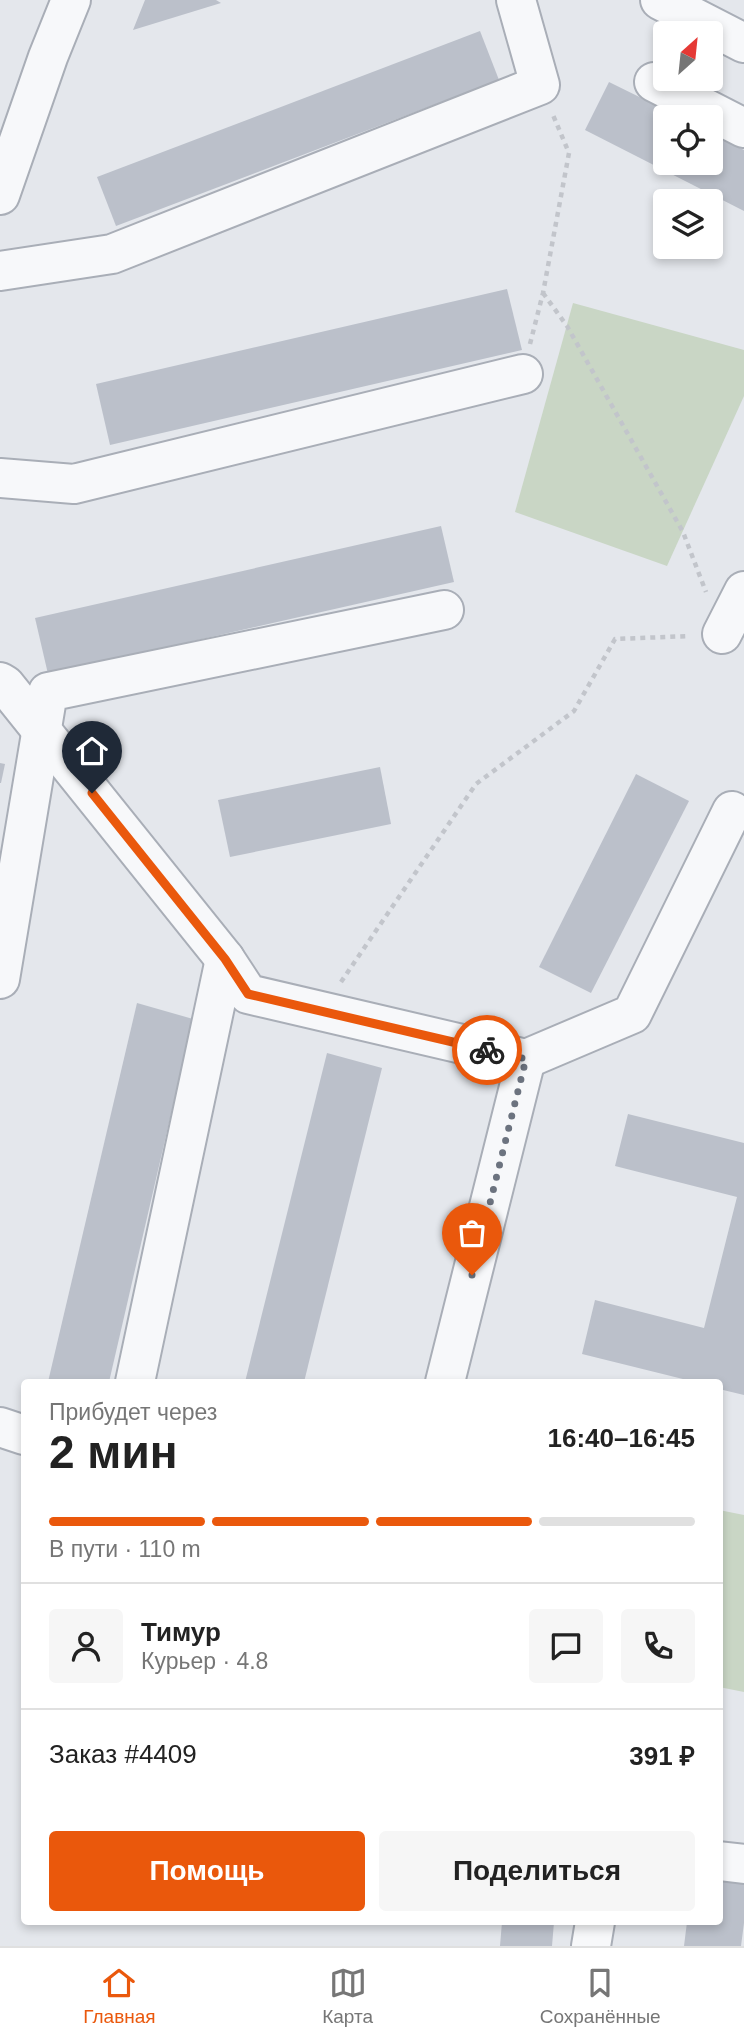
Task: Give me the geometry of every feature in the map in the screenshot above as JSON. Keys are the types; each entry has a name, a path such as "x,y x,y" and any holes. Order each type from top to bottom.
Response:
{"street":[{"path":"0,195 48,57 71,0"},
{"path":"0,271 112,254 540,85 516,0"},
{"path":"660,0 744,43"},
{"path":"672,91 744,128"},
{"path":"0,478 74,484 523,374"},
{"path":"722,634 744,591"},
{"path":"0,979 48,692 444,610"},
{"path":"0,682 225,959 248,994 526,1059 632,1014 732,811"},
{"path":"136,1379 225,959"},
{"path":"446,1379 526,1059"},
{"path":"0,1427 21,1434"},
{"path":"723,1861 744,1864"},
{"path":"591,1946 595,1925"}],"path":[{"path":"523,374 543,293 569,153 540,85"},
{"path":"321,1011 476,784 574,711 615,639 722,634 683,532 567,326 543,293"}],"green space":[{"path":"573,303 744,350 744,396 667,566 515,512"},
{"path":"723,1511 744,1515 744,1692 723,1688"}],"building":[{"path":"145,0 216,0 221,3 133,30"},
{"path":"480,31 499,80 116,226 97,177"},
{"path":"609,82 656,105 653,105 653,165 585,130"},
{"path":"723,140 744,150 744,211 723,200 723,189 701,189 673,175 723,175"},
{"path":"507,289 522,350 110,445 96,384"},
{"path":"441,526 454,582 48,674 35,618"},
{"path":"0,763 5,764 1,783 0,783"},
{"path":"380,767 391,824 230,857 218,800"},
{"path":"636,774 689,801 591,993 539,967"},
{"path":"137,1003 193,1019 110,1379 49,1379"},
{"path":"327,1053 382,1068 305,1379 246,1379"},
{"path":"628,1114 744,1143 744,1395 723,1390 723,1379 683,1379 582,1354 595,1300 704,1328 737,1197 615,1166"},
{"path":"723,1871 744,1874 741,1946 684,1946 687,1925 723,1925"},
{"path":"502,1925 554,1925 552,1946 500,1946"}],"way so far":[{"path":"472,1275 526,1059 487,1050"}],"route":[{"path":"92,793 225,959 248,994 487,1050"}]}
